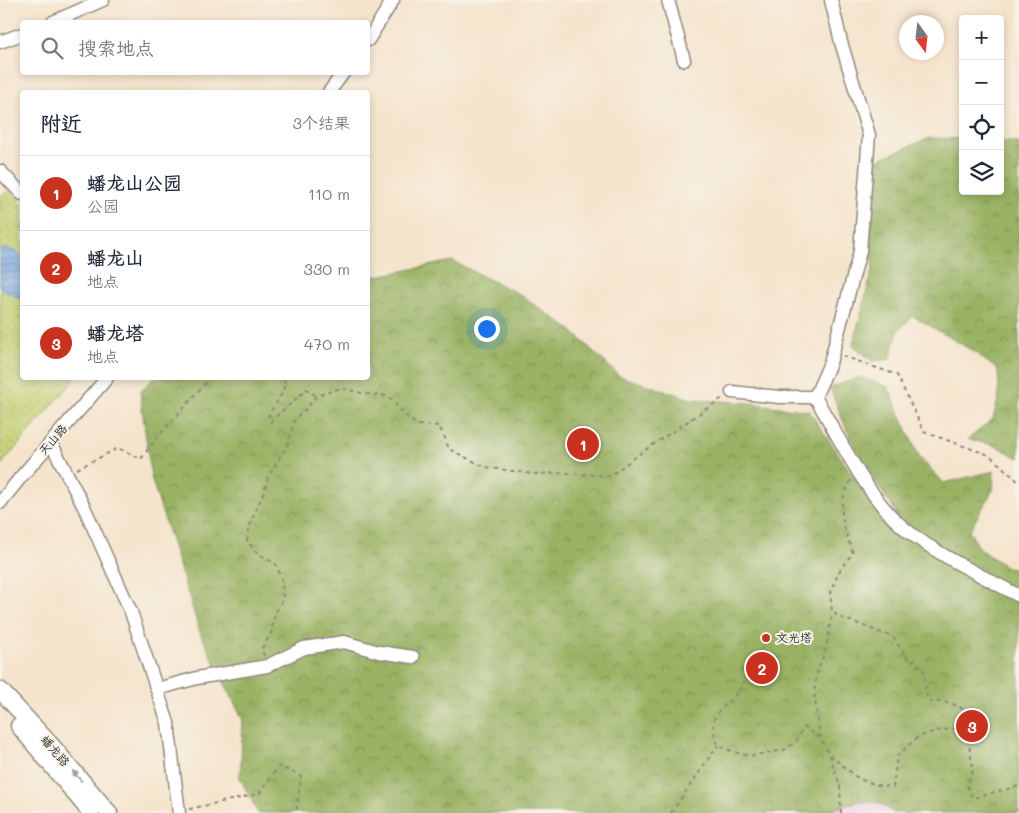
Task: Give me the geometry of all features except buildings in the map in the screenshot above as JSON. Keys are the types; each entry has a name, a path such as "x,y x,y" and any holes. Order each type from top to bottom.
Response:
{"main road":[{"name":"蟠龙路","path":"0,690 109,813"},
{"name":"蟠龙路","path":"0,706 19,726 91,813"}],"street":[{"path":"58,20 103,0"},
{"path":"370,37 393,0"},
{"path":"668,0 684,60"},
{"path":"815,398 833,353 860,251 869,135 841,42 831,0"},
{"path":"0,42 20,35"},
{"path":"331,90 342,75"},
{"path":"0,171 20,192"},
{"name":"天山路","path":"0,503 50,442 105,380"},
{"path":"732,392 779,397 815,398"},
{"path":"815,398 873,494 895,520 953,560 1019,596"},
{"path":"50,442 85,509 131,612 168,723 179,812"},
{"path":"156,689 197,678 267,666 304,648 344,642 379,652 414,657"}],"path":[{"path":"833,353 897,375 924,432 989,456 1019,482"},
{"path":"67,474 118,448 141,459 150,445 208,380"},
{"path":"285,380 281,396 269,414 270,422 307,390 316,396"},
{"path":"267,666 262,648 271,634 276,613 283,600 282,580 276,564 257,553 247,541 248,527 265,489 268,477 288,444 296,418 316,396 340,388 366,394 388,396 410,420 418,425 438,426 446,438 449,449 485,467 533,474 565,472 610,476 642,452 732,392"},
{"path":"841,813 840,786 830,755 820,738 814,692 818,670 826,649 832,612 830,592 841,568 853,553 841,514 844,492 858,469"},
{"path":"830,755 859,779 877,785 893,787 897,756 918,737 935,731 958,728 970,716 965,710 948,702 930,702 926,694 924,672 915,660 910,662 894,637 842,618 832,612"},
{"path":"759,651 738,692 718,710 712,728 718,745 734,752 751,756 784,750 796,742 804,727 820,738"},
{"path":"958,728 968,738 973,770 967,786 973,798 1019,786"},
{"path":"670,813 718,745"},
{"path":"179,812 259,794 279,766 301,776 296,813"}],"shaded area":[{"path":"858,801 880,803 894,813 823,813"}],"green space":[{"path":"929,138 959,139 959,195 1004,195 1004,141 1019,143 1019,458 996,446 968,439 993,419 999,396 998,370 973,351 913,316 898,331 890,359 872,361 853,345 873,267 869,206 875,161"},
{"path":"10,190 20,202 20,380 74,380 0,466 0,196"},
{"path":"452,261 517,293 571,330 619,376 691,399 749,403 809,411 869,499 898,515 864,464 846,428 830,388 860,377 888,387 919,457 944,483 994,471 993,490 969,531 981,550 1005,566 1019,570 1019,813 894,813 880,803 858,801 823,813 258,813 240,778 243,720 201,635 151,477 140,392 152,380 370,380 370,278"}],"water":[{"path":"0,249 9,249 20,254 20,299 0,288"}],"place":[{"name":"蟠龙山公园","path":"583,444"},
{"name":"文光塔","path":"766,638"},
{"name":"蟠龙山","path":"762,668"},
{"name":"蟠龙塔","path":"972,726"}]}
